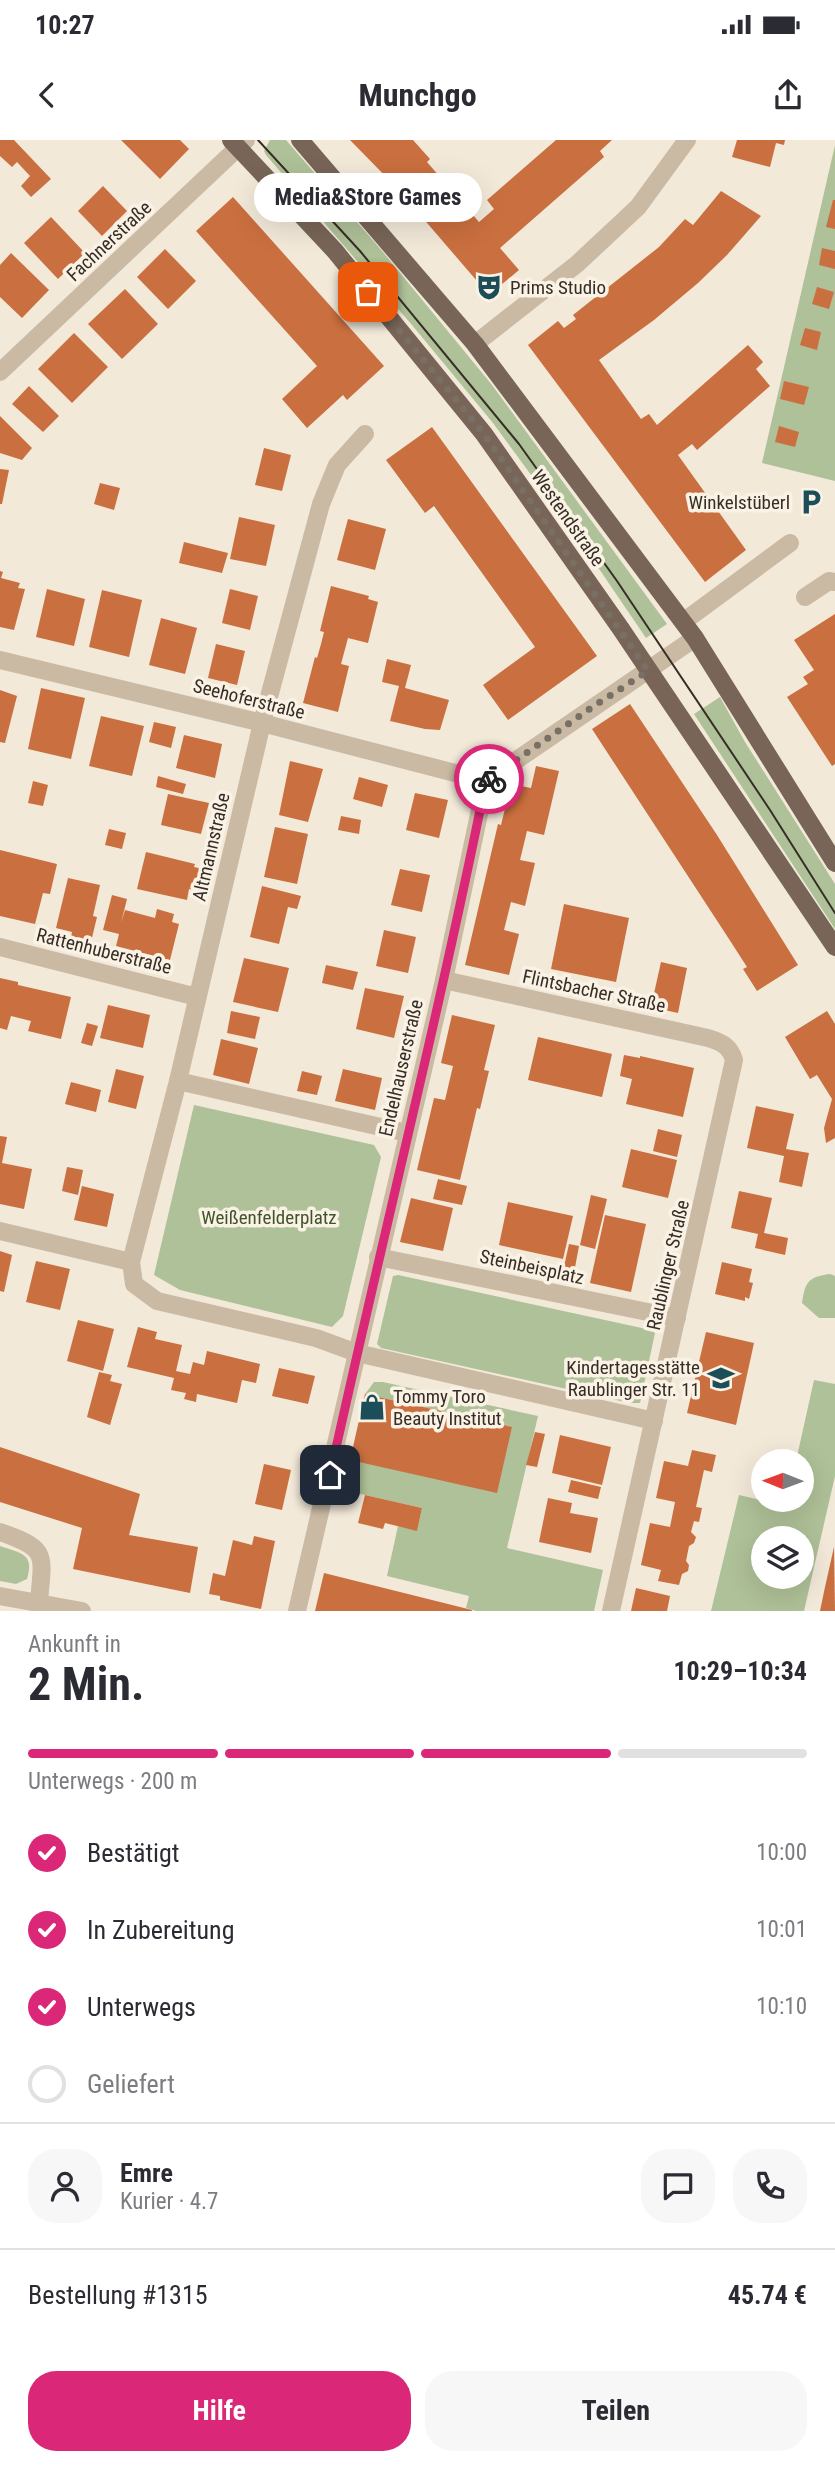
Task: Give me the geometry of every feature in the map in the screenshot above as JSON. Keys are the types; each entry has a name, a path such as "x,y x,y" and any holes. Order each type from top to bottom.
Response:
{"main road":[{"name":"Westendstraße","path":"299,140 475,344 695,638 835,863"},
{"name":"Westendstraße","path":"238,143 335,251 484,434 835,947"}],"street":[{"path":"475,344 578,264 638,207 687,140"},
{"name":"Fachnerstraße","path":"0,372 238,143"},
{"name":"Altmannstraße","path":"357,1353 316,1338 157,1301 134,1284 131,1262 178,1082 262,723 321,504 337,465 365,434"},
{"path":"683,622 790,542"},
{"path":"805,597 829,581 835,582"},
{"path":"486,781 695,638"},
{"name":"Seehoferstraße","path":"0,660 262,723 486,781"},
{"name":"Endelhauserstraße","path":"297,1611 444,980 486,781"},
{"name":"Rattenhuberstraße","path":"0,947 197,997"},
{"name":"Flintsbacher Straße","path":"444,980 708,1038 720,1042 732,1051"},
{"name":"Raublinger Straße","path":"611,1611 732,1073 732,1051"},
{"path":"178,1082 407,1133"},
{"path":"0,1231 131,1262"},
{"name":"Steinbeisplatz","path":"378,1257 677,1318"},
{"path":"357,1353 654,1421"},
{"path":"0,1532 27,1542 38,1550 43,1563 39,1601"},
{"path":"0,1596 39,1601 72,1610"}],"green space":[{"path":"270,140 286,140 383,252 492,385 667,624 646,638 591,557 493,423 266,155 264,151"},
{"path":"835,145 835,481 762,463"},
{"path":"720,697 745,742 835,884 835,929 694,714"},
{"name":"Weißenfelderplatz","path":"194,1105 374,1145 381,1157 343,1316 332,1327 180,1290 154,1275"},
{"path":"830,1274 835,1276 835,1318 819,1318 802,1303 806,1285 812,1279"},
{"path":"393,1276 651,1330 655,1333 640,1403 381,1348 377,1344"},
{"path":"814,1380 835,1384 835,1476 814,1567 814,1526 751,1526 751,1589 809,1589 804,1611 711,1611 739,1495 751,1498 751,1512 814,1512 814,1449 799,1449"},
{"path":"374,1382 538,1416 507,1548 603,1570 594,1611 476,1611 466,1608 469,1596 387,1576 398,1526 417,1530 422,1508 343,1490 350,1460 511,1427 365,1394"},
{"path":"0,1546 24,1555 29,1564 27,1579 16,1584 0,1581"}],"building":[{"path":"0,140 14,140 51,179 31,197 21,186 30,176 17,162 12,167 0,156"},
{"path":"121,140 180,140 189,149 160,179"},
{"path":"350,140 413,140 430,159 427,162 479,222 494,209 487,200 556,140 612,140 600,151 604,157 500,248 519,270 489,295 397,188"},
{"path":"737,140 785,140 784,145 776,143 770,167 732,157"},
{"path":"103,186 127,211 102,236 78,211"},
{"path":"721,191 761,216 698,283 654,320 599,360 641,419 649,414 657,425 748,345 763,362 756,369 770,386 697,450 692,444 678,455 746,550 705,582 528,345 558,321 564,328 576,319 573,315 659,247 685,219 693,225"},
{"path":"233,197 384,366 347,400 343,395 307,428 282,399 317,366 196,231"},
{"path":"835,200 835,229 826,227"},
{"path":"51,217 85,253 58,279 24,243"},
{"path":"822,248 835,251 835,269 819,265"},
{"path":"165,249 196,281 168,309 137,277"},
{"path":"11,253 49,290 22,318 0,297 0,265"},
{"path":"817,287 834,292 829,309 812,304"},
{"path":"125,289 158,324 122,359 88,324"},
{"path":"805,328 821,332 817,350 800,345"},
{"path":"74,333 108,367 72,403 38,369"},
{"path":"784,381 809,387 804,405 780,399"},
{"path":"29,386 59,416 43,432 12,404"},
{"path":"0,416 32,448 22,460 0,453"},
{"path":"779,426 799,432 795,447 775,442"},
{"path":"432,427 597,656 508,720 483,685 535,647 434,506 425,513 386,460"},
{"path":"264,448 291,455 282,491 255,485"},
{"path":"0,469 9,470 2,504 0,504"},
{"path":"100,483 120,488 114,510 94,504"},
{"path":"239,517 275,525 266,566 230,559"},
{"path":"348,519 386,529 375,570 337,560"},
{"path":"184,542 228,553 222,573 179,563"},
{"path":"0,571 3,572 1,578 20,583 18,588 25,589 14,630 0,627"},
{"path":"331,586 369,596 368,599 378,602 368,643 348,638 341,664 349,666 338,712 303,703 324,632 320,631"},
{"path":"47,589 85,599 74,646 36,637"},
{"path":"230,589 258,596 250,630 222,623"},
{"path":"102,590 142,600 129,657 89,647"},
{"path":"835,614 835,764 832,766 787,697 808,684 803,677 814,670 794,640"},
{"path":"161,618 197,628 185,674 149,665"},
{"path":"216,644 245,651 237,685 208,678"},
{"path":"387,659 411,665 405,688 449,700 440,730 390,721 399,686 382,682"},
{"path":"41,688 85,698 71,759 28,749"},
{"path":"0,690 17,696 5,743 0,742"},
{"path":"630,704 717,835 798,965 757,991 743,969 747,967 592,729"},
{"path":"101,716 144,726 132,776 89,766"},
{"path":"154,722 176,727 171,748 149,742"},
{"path":"184,735 222,744 215,778 176,768"},
{"path":"290,761 323,769 308,822 279,815"},
{"path":"536,766 559,771 544,835 527,831 520,860 535,863 525,906 511,902 504,930 519,934 509,975 465,965 498,824 501,825 511,784 531,788"},
{"path":"158,776 186,784 183,794 156,787"},
{"path":"359,777 388,785 382,807 353,799"},
{"path":"33,781 48,785 43,806 28,803"},
{"path":"415,793 448,800 439,838 406,830"},
{"path":"168,794 209,803 201,834 161,825"},
{"path":"341,816 361,820 359,834 338,830"},
{"path":"275,827 308,834 297,884 264,877"},
{"path":"109,829 126,833 122,849 105,845"},
{"path":"0,850 57,864 50,894 43,893 35,924 0,916"},
{"path":"146,852 195,864 194,867 203,869 198,891 189,889 187,900 137,889"},
{"path":"400,869 430,875 422,912 391,905"},
{"path":"68,878 100,885 91,942 71,938 72,932 56,928"},
{"path":"262,886 301,896 297,909 288,907 279,944 250,937"},
{"path":"112,895 127,899 121,923 125,910 155,918 157,909 174,914 172,922 179,924 170,960 116,946 119,934 103,930"},
{"path":"564,904 629,918 616,982 551,969"},
{"path":"384,930 416,937 408,973 376,966"},
{"path":"244,958 289,968 278,1012 233,1002"},
{"path":"661,962 687,968 678,1013 651,1007"},
{"path":"326,965 358,972 353,990 322,983"},
{"path":"0,978 18,982 18,985 71,997 61,1039 28,1031 31,1021 11,1016 7,1030 0,1028"},
{"path":"365,988 404,996 394,1038 356,1029"},
{"path":"108,1005 150,1015 143,1048 100,1038"},
{"path":"231,1011 260,1017 255,1039 227,1033"},
{"path":"827,1011 835,1024 835,1138 826,1143 824,1128 832,1099 817,1075 810,1079 785,1037"},
{"path":"452,1015 495,1025 484,1070 489,1071 460,1180 417,1170 434,1098 445,1100 453,1066 441,1063"},
{"path":"87,1023 98,1026 92,1046 81,1043"},
{"path":"538,1037 612,1054 602,1097 528,1080"},
{"path":"221,1039 258,1048 249,1084 213,1075"},
{"path":"624,1055 694,1068 683,1117 626,1104 632,1079 620,1076"},
{"path":"116,1069 144,1076 136,1109 108,1102"},
{"path":"343,1069 382,1078 375,1110 335,1101"},
{"path":"302,1071 322,1076 317,1095 297,1091"},
{"path":"71,1082 101,1090 96,1112 65,1104"},
{"path":"756,1106 794,1114 786,1149 809,1153 802,1187 779,1182 784,1156 747,1148"},
{"path":"658,1129 682,1135 677,1157 653,1151"},
{"path":"0,1136 7,1137 2,1163 32,1169 24,1209 0,1204"},
{"path":"631,1149 677,1160 668,1198 622,1187"},
{"path":"67,1167 83,1170 78,1195 62,1191"},
{"path":"438,1179 467,1186 462,1205 433,1199"},
{"path":"82,1186 114,1194 107,1227 74,1220"},
{"path":"739,1191 772,1198 764,1233 788,1238 785,1255 755,1248 758,1234 731,1228"},
{"path":"591,1195 607,1199 595,1249 580,1245"},
{"path":"411,1198 453,1208 443,1251 400,1242"},
{"path":"508,1202 573,1216 563,1259 499,1245"},
{"path":"605,1215 646,1224 631,1292 590,1283"},
{"path":"569,1244 579,1246 574,1273 563,1271"},
{"path":"0,1251 12,1255 4,1292 0,1291"},
{"path":"36,1261 70,1269 60,1310 26,1302"},
{"path":"722,1262 752,1269 749,1282 753,1283 749,1299 745,1297 745,1301 715,1294"},
{"path":"78,1320 114,1329 103,1371 67,1361"},
{"path":"138,1327 157,1332 155,1339 182,1345 176,1371 190,1374 193,1362 204,1365 207,1351 260,1364 256,1383 242,1380 237,1403 197,1394 196,1402 184,1399 186,1393 171,1390 174,1378 127,1367"},
{"name":"Kindertagesstätte Raublinger Str. 11","path":"706,1332 754,1343 736,1425 687,1413"},
{"path":"279,1368 315,1376 308,1404 272,1396"},
{"path":"99,1372 112,1375 110,1381 122,1384 110,1425 87,1417"},
{"path":"365,1394 512,1427 497,1493 350,1460"},
{"path":"535,1432 545,1434 537,1467 526,1465"},
{"path":"560,1435 611,1447 602,1485 552,1473"},
{"path":"0,1447 140,1494 129,1535 198,1547 190,1593 73,1569 82,1528 0,1502"},
{"path":"692,1450 716,1455 712,1472 704,1470 696,1507 702,1508 699,1522 694,1521 691,1532 696,1537 694,1543 689,1546 686,1561 689,1565 688,1571 682,1574 679,1585 658,1581 661,1570 641,1565 650,1523 670,1527 675,1502 656,1498 664,1461 688,1466"},
{"path":"264,1464 291,1470 282,1510 255,1504"},
{"path":"571,1480 601,1487 598,1499 568,1492"},
{"path":"365,1495 422,1508 417,1531 385,1523 383,1529 358,1523"},
{"path":"548,1498 572,1503 570,1513 598,1518 591,1553 539,1542"},
{"path":"254,1536 275,1541 261,1609 220,1600 220,1596 209,1594 213,1573 225,1576 233,1540 252,1545"},
{"path":"834,1547 835,1611 820,1611 825,1587"},
{"path":"324,1573 472,1610 472,1611 315,1611"},
{"path":"636,1588 670,1596 667,1611 631,1611"}],"tram line":[{"path":"258,140 360,251 519,444 617,581 770,810 835,913"}],"way so far":[{"path":"368,292 484,434 648,671 489,779"}],"place":[{"name":"Prims Studio","path":"489,287"},
{"name":"Media&Store Games","path":"368,292"},
{"name":"Winkelstüberl","path":"811,502"},
{"name":"Kindertagesstätte Raublinger Str. 11","path":"721,1378"},
{"name":"Tommy Toro Beauty Institut","path":"372,1407"}],"route":[{"path":"330,1475 378,1257 444,980 486,781 489,779"}]}
